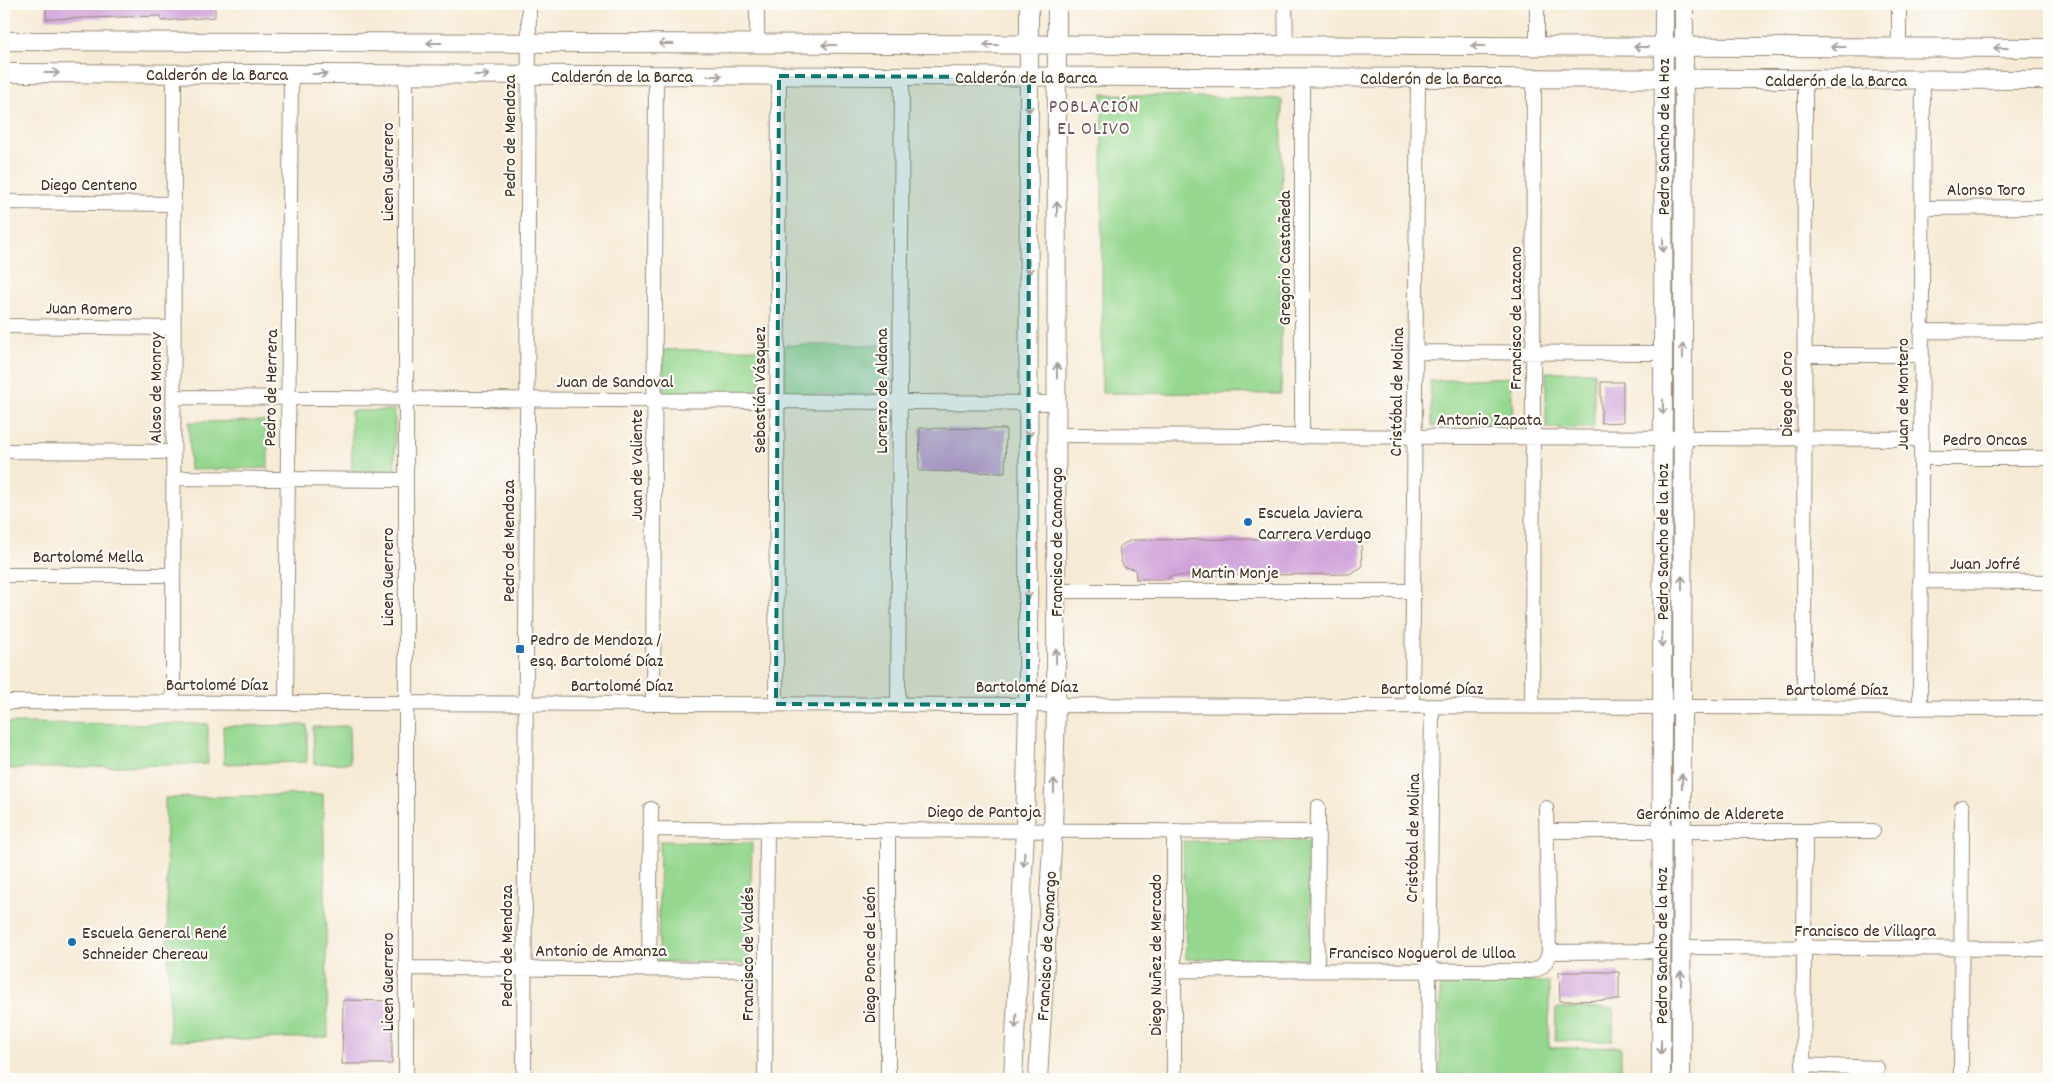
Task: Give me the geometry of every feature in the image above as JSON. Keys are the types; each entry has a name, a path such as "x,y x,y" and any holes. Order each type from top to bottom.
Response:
{"street":[{"name":"Pedro de Mendoza","path":"524,1079 528,4"},
{"path":"757,4 757,44"},
{"name":"Francisco de Camargo","path":"1012,1079 1025,830 1028,705 1029,4"},
{"name":"Francisco de Camargo","path":"1038,1079 1053,830 1056,705 1058,4"},
{"path":"1285,4 1286,46"},
{"path":"1537,4 1537,46"},
{"name":"Pedro Sancho de la Hoz","path":"1661,1079 1664,4"},
{"name":"Pedro Sancho de la Hoz","path":"1681,1079 1684,4"},
{"path":"1899,4 1899,48"},
{"name":"Calderón de la Barca","path":"4,41 2049,48"},
{"name":"Calderón de la Barca","path":"4,73 2049,80"},
{"name":"Aloso de Monroy","path":"173,702 174,74"},
{"name":"Pedro de Herrera","path":"286,703 291,74"},
{"name":"Licen Guerrero","path":"406,75 406,1079"},
{"name":"Juan de Valiente","path":"653,704 656,76"},
{"name":"Sebastián Vásquez","path":"776,704 779,76"},
{"name":"Lorenzo de Aldana","path":"898,705 902,76"},
{"name":"Gregorio Castañeda","path":"1302,78 1302,437"},
{"name":"Cristóbal de Molina","path":"1412,706 1418,78"},
{"name":"Francisco de Lazcano","path":"1532,707 1534,79"},
{"name":"Diego de Oro","path":"1804,707 1806,80"},
{"name":"Juan de Montero","path":"1920,708 1922,80"},
{"name":"Diego Centeno","path":"4,202 174,204"},
{"name":"Alonso Toro","path":"1922,208 2049,207"},
{"name":"Juan Romero","path":"4,326 173,328"},
{"path":"1922,331 2049,332"},
{"path":"1416,352 1663,353"},
{"path":"1805,355 1921,355"},
{"name":"Juan de Sandoval","path":"173,397 1057,403"},
{"name":"Antonio Zapata","path":"1057,435 1415,438 1921,438"},
{"path":"4,452 173,452"},
{"name":"Pedro Oncas","path":"1921,458 2049,458"},
{"path":"173,478 406,480"},
{"name":"Bartolomé Mella","path":"4,575 173,575"},
{"name":"Juan Jofré","path":"1920,581 2049,582"},
{"name":"Martin Monje","path":"1056,591 1414,591"},
{"name":"Bartolomé Díaz","path":"4,702 2049,708"},
{"name":"Cristóbal de Molina","path":"1428,1079 1432,706"},
{"path":"1317,970 1318,807"},
{"path":"1961,1079 1962,807"},
{"path":"1546,808 1549,952 1661,951"},
{"path":"649,969 650,809"},
{"name":"Diego de Pantoja","path":"650,829 1318,832"},
{"name":"Francisco de Valdés","path":"765,1079 767,829"},
{"name":"Diego Ponce de León","path":"888,830 888,1079"},
{"name":"Diego Nuñez de Mercado","path":"1174,831 1174,1079"},
{"name":"Gerónimo de Alderete","path":"1547,831 1873,831"},
{"path":"1804,832 1803,1072 1878,1068"},
{"name":"Francisco de Villagra","path":"1681,948 2049,949"},
{"name":"Francisco Noguerol de Ulloa","path":"1174,970 1534,970 1546,962 1549,952"},
{"name":"Antonio de Amanza","path":"406,968 766,970"}],"highlighted area":[{"path":"779,76 1029,77 1028,705 776,704"}],"green space":[{"path":"1102,94 1282,99 1281,394 1102,393"},
{"path":"785,345 891,345 891,394 785,394"},
{"path":"760,349 760,398 664,399 663,350"},
{"path":"1546,372 1594,372 1594,428 1546,428"},
{"path":"1511,377 1513,422 1432,426 1430,381"},
{"path":"395,410 395,471 352,471 351,411"},
{"path":"268,421 268,468 190,470 189,422"},
{"path":"4,723 208,724 208,764 4,769"},
{"path":"307,725 307,762 224,764 223,726"},
{"path":"349,726 350,763 314,764 313,727"},
{"path":"323,794 328,1037 170,1041 165,798"},
{"path":"660,841 752,843 749,964 658,962"},
{"path":"1183,841 1310,841 1311,959 1186,959"},
{"path":"1440,982 1549,982 1549,1048 1621,1047 1621,1079 1440,1079"},
{"path":"1556,1008 1614,1008 1613,1041 1555,1041"}],"building":[{"path":"46,4 215,4 215,17 161,21 161,16 46,19"},
{"path":"1601,382 1623,382 1623,422 1601,423"},
{"path":"920,428 1006,429 1005,473 919,471"},
{"path":"1361,538 1362,567 1349,574 1169,576 1169,579 1136,579 1135,569 1124,567 1119,547 1133,540"},
{"path":"1559,972 1619,972 1619,1000 1560,1001"},
{"path":"343,1000 392,1001 392,1064 342,1064"}],"place":[{"name":"Escuela Javiera Carrera Verdugo","path":"1248,522"},
{"name":"Pedro de Mendoza / esq. Bartolomé Díaz","path":"520,649"},
{"name":"Escuela General René Schneider Chereau","path":"72,942"}],"district":[{"name":"POBLACIÓN EL OLIVO","path":"1094,116"}]}
